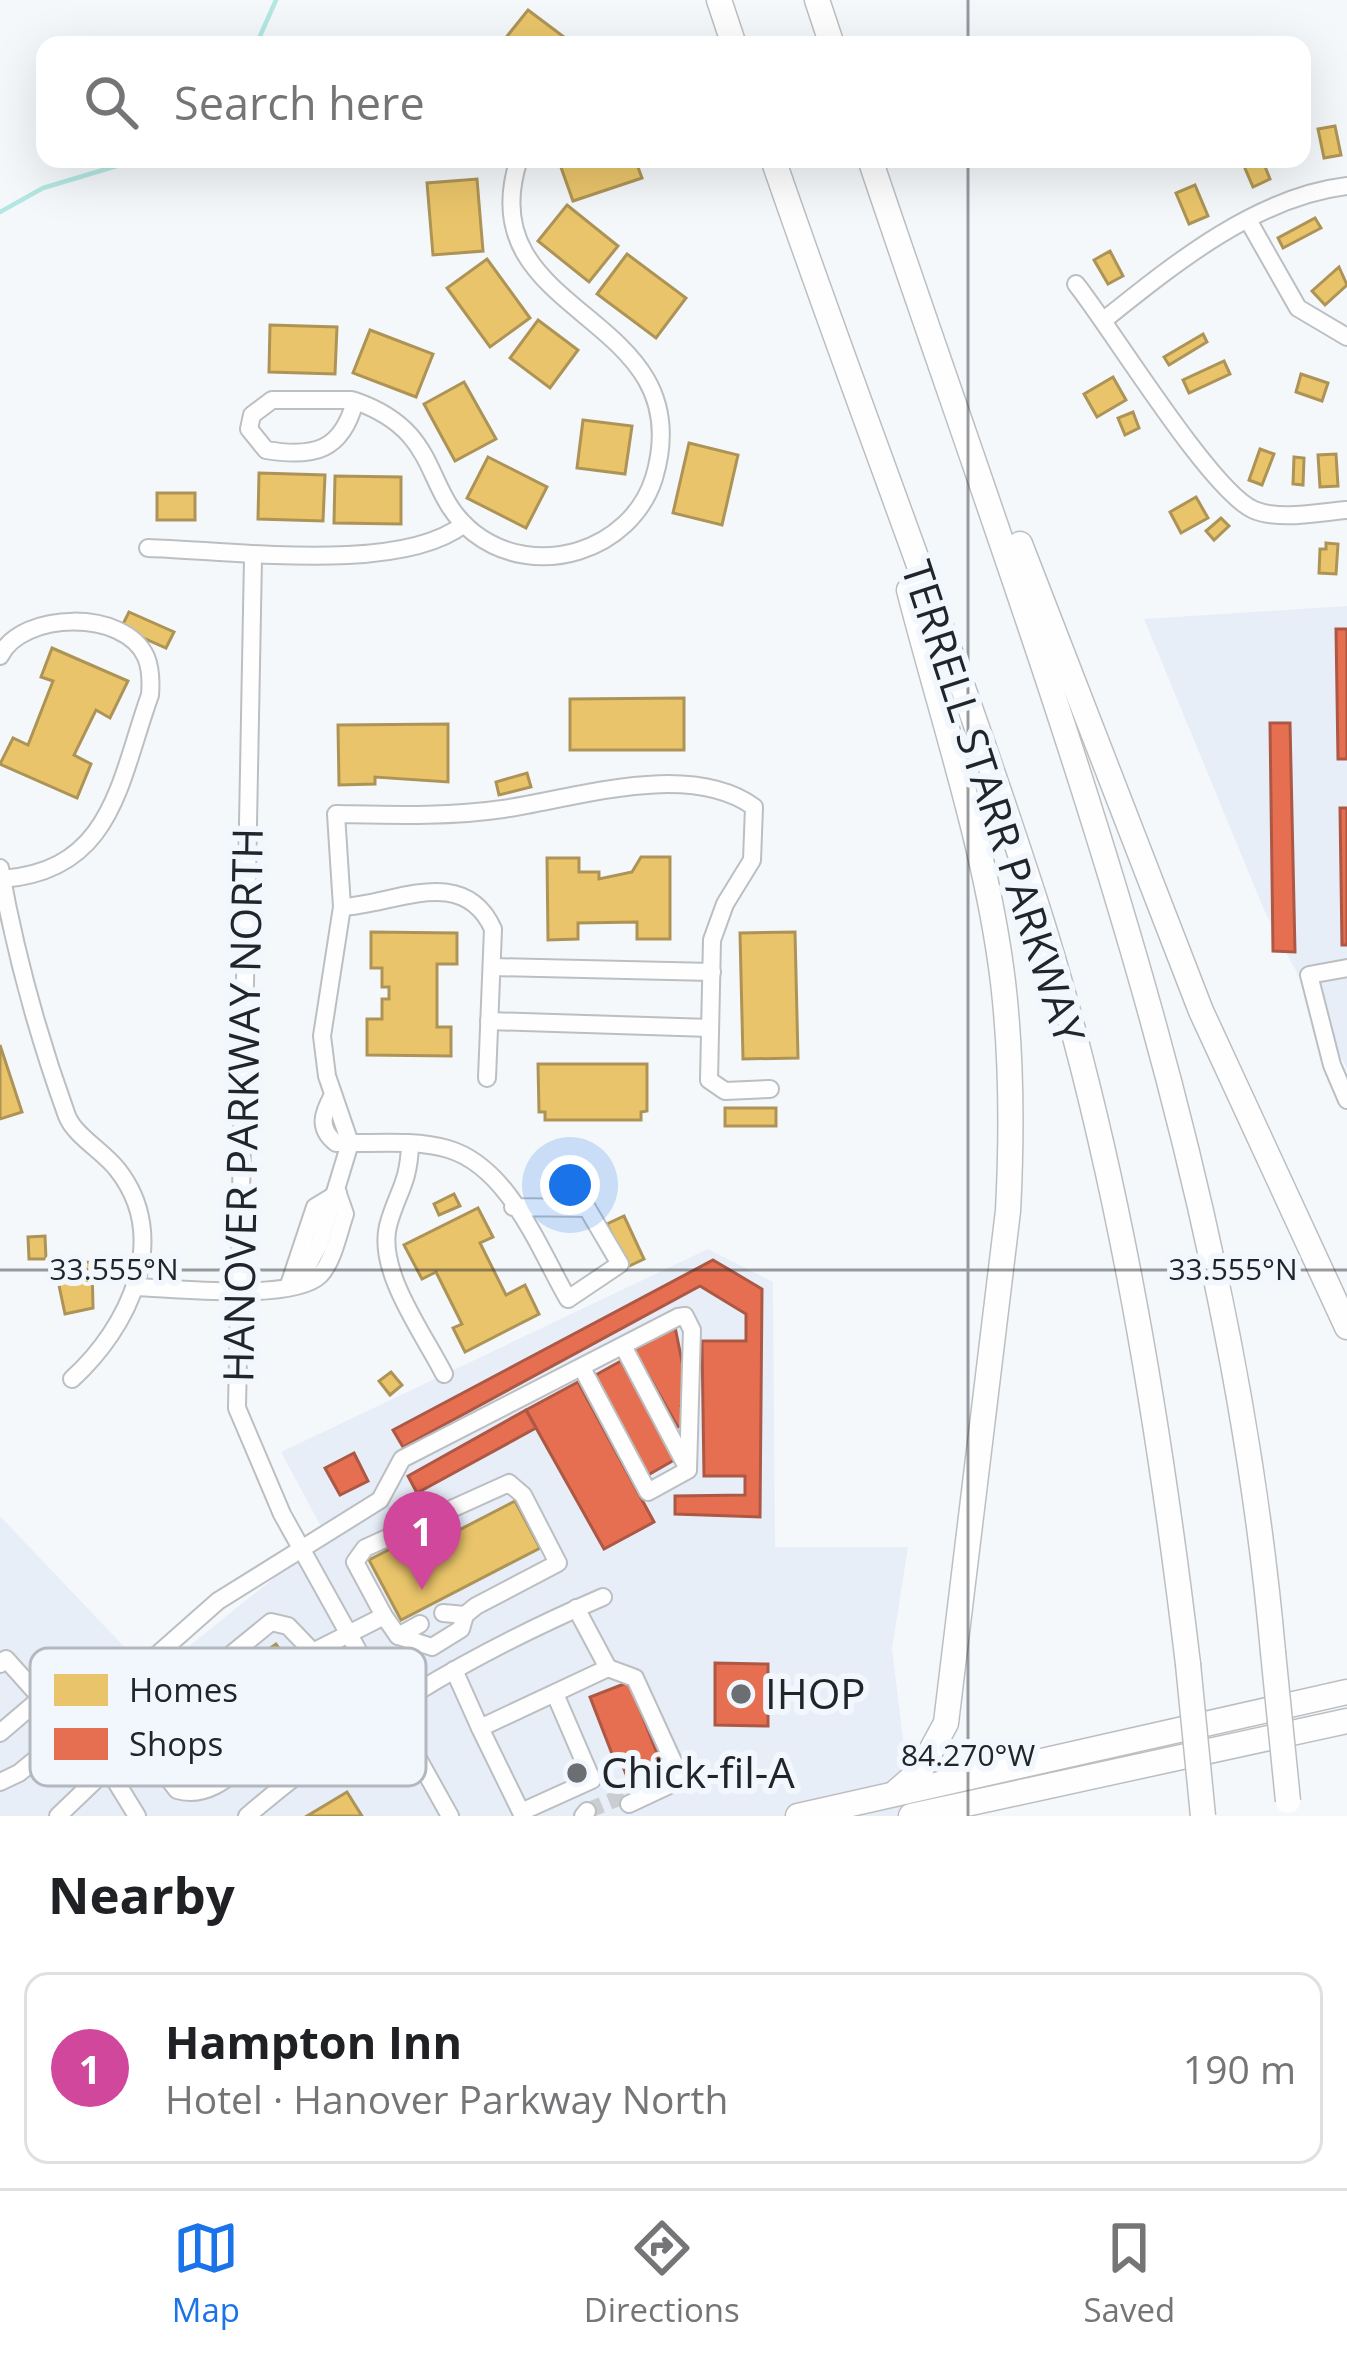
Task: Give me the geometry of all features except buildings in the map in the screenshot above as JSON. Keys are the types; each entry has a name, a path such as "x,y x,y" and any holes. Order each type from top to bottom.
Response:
{"highway":[{"path":"719,0 731,36"},
{"path":"817,0 829,36"},
{"name":"TERRELL STARR PARKWAY","path":"776,168 1034,898 1097,1127 1155,1411 1203,1816"},
{"name":"TERRELL STARR PARKWAY","path":"874,168 1118,886 1166,1052 1200,1189 1244,1423 1288,1809"},
{"path":"955,398 1048,611 1227,1074 1347,1327"},
{"path":"873,448 982,875 1010,1055 1008,1211 946,1723 968,1810"},
{"path":"798,1816 1347,1692"},
{"path":"911,1816 968,1810 1347,1720"},
{"path":"896,1792 920,1771 946,1723"}],"street":[{"path":"355,401 344,435 323,451 266,450 249,429 251,416 272,400 355,401 377,409 416,439 464,524 477,536 524,553 588,550 624,531 638,514 661,448 656,398 635,359 560,296 518,248 511,187 517,168"},
{"path":"1104,320 1167,271 1248,220 1294,199 1347,186"},
{"path":"1248,220 1298,308 1347,338"},
{"path":"1076,284 1217,480 1254,510 1299,515 1347,510"},
{"path":"148,548 218,550 254,558 426,546 464,524"},
{"name":"HANOVER PARKWAY NORTH","path":"254,558 237,1408 302,1550 357,1648"},
{"path":"0,656 14,636 53,622 98,626 120,633 145,652 151,678 150,694 100,832 64,861 1,874 13,939 70,1123 118,1170 139,1205 142,1243 135,1287 107,1343 72,1379"},
{"path":"135,1287 236,1290 289,1286 326,1247 350,1143 333,1095 322,1036 342,907 336,814 423,816 503,809 600,788 728,788 754,807 756,845 747,873 725,904 712,940 709,1080 725,1091 770,1089"},
{"path":"342,907 426,889 470,900 485,913 493,929 487,1078"},
{"path":"492,967 712,972"},
{"path":"1347,968 1309,975 1331,1065 1347,1100"},
{"path":"489,1021 710,1028"},
{"path":"350,1143 410,1144 467,1156 500,1183 513,1207 568,1299 620,1264 587,1208 513,1207"},
{"path":"410,1144 409,1180 388,1226 388,1258 444,1375"},
{"path":"289,1286 314,1207 338,1193"},
{"path":"165,1648 218,1601 380,1500 402,1459 678,1317 689,1321 688,1470"},
{"path":"623,1346 688,1470"},
{"path":"582,1368 648,1492 688,1470"},
{"path":"443,1613 465,1615 558,1563 523,1495 509,1483 365,1548 355,1562 398,1636 432,1647 461,1629 465,1615"},
{"path":"426,1685 603,1597"},
{"path":"576,1608 608,1668 635,1678 678,1772 676,1782 627,1799"},
{"path":"322,1648 384,1616"},
{"path":"238,1648 271,1622 288,1626 309,1648"},
{"path":"398,1636 420,1624"},
{"path":"0,1664 6,1659 30,1686"},
{"path":"480,1728 608,1668"},
{"path":"454,1670 522,1814 592,1780 555,1694"},
{"path":"0,1733 30,1707"},
{"path":"0,1782 30,1764"},
{"name":"HANOVER PARKWAY NORTH","path":"426,1773 450,1816"},
{"path":"58,1816 89,1786"},
{"path":"118,1786 137,1816"},
{"path":"174,1786 177,1790 216,1786"},
{"path":"247,1816 282,1786"}],"shaded area":[{"path":"1347,606 1347,1069 1265,912 1144,619"},
{"path":"708,1249 773,1282 775,1547 908,1547 892,1649 905,1755 951,1816 0,1816 0,1516 125,1648 30,1648 30,1786 426,1786 426,1648 187,1648 326,1536 281,1452"}],"waterway":[{"path":"260,36 276,0"},
{"path":"0,212 43,188 110,168"}],"tunnel":[{"path":"587,1811 626,1795"}],"place":[{"name":"Hampton Inn","path":"422,1590"},
{"name":"IHOP","path":"741,1694"},
{"name":"Chick-fil-A","path":"577,1773"}]}
